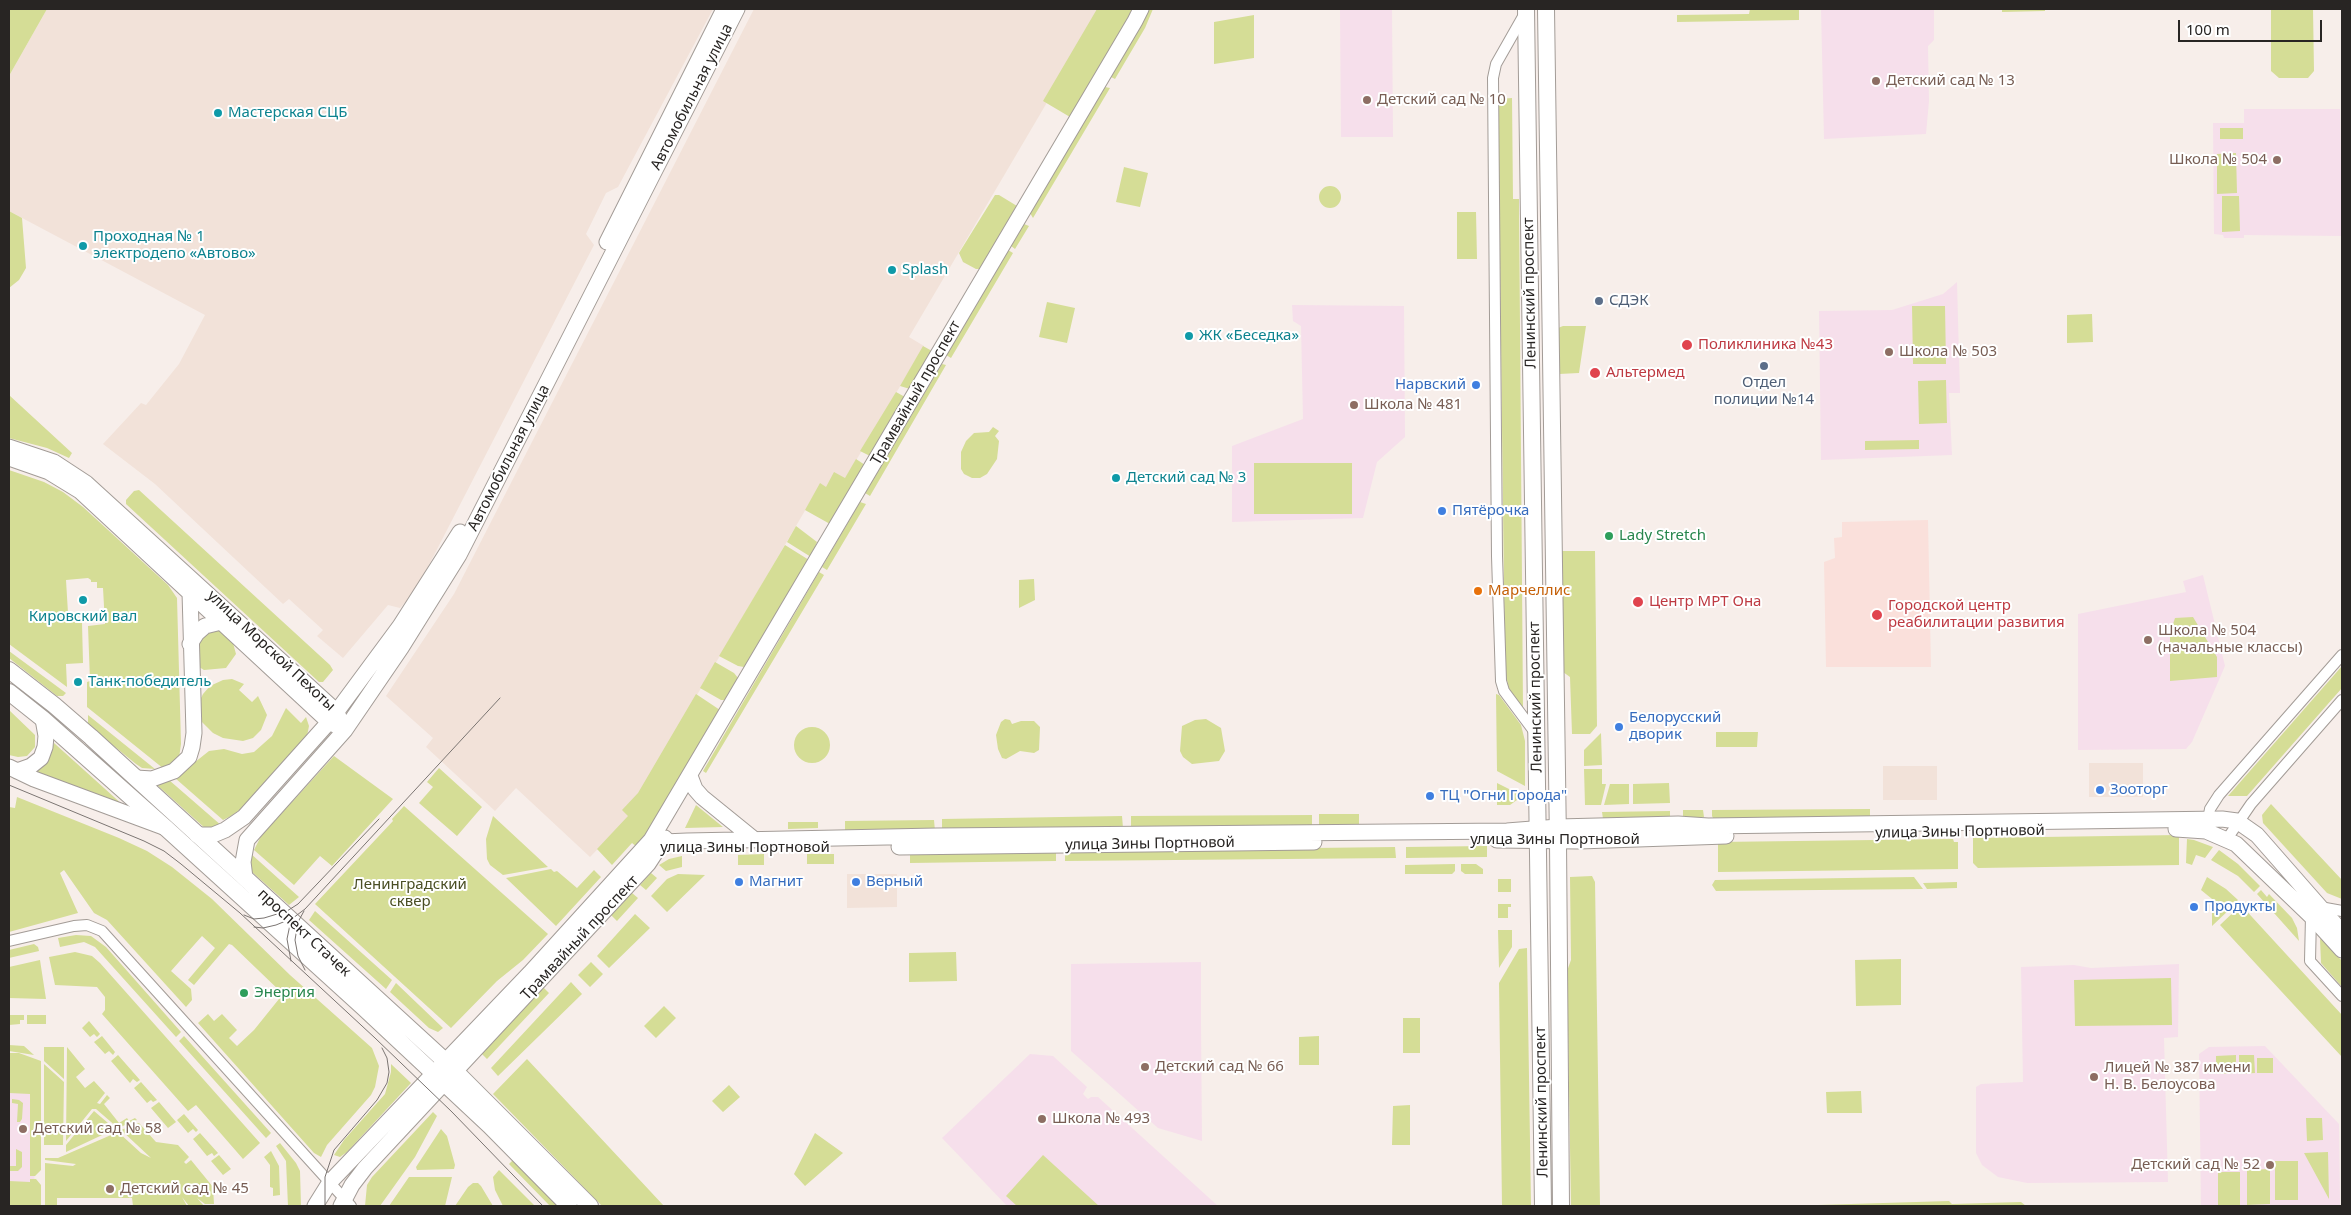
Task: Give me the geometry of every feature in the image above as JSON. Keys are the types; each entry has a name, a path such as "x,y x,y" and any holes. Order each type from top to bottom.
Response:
{"main road":[{"name":"Автомобильная улица","path":"197,835 213,835 225,830 244,817 333,717 400,626 454,545 724,9"},
{"name":"Автомобильная улица","path":"245,878 243,862 247,840 345,730 401,648 459,555 737,9"},
{"name":"Трамвайный проспект","path":"444,1072 656,846 690,776 1141,9"},
{"name":"Ленинский проспект","path":"1546,9 1558,834 1561,1206"},
{"name":"Ленинский проспект","path":"1526,10 1543,1206"},
{"name":"улица Морской Пехоты","path":"9,447 54,462 86,483 345,730"},
{"name":"улица Морской Пехоты","path":"9,458 49,472 80,491 221,622 333,717"},
{"path":"136,778 152,778 166,775 182,765 189,757 194,733 190,592"},
{"path":"190,644 197,633 205,626 221,622"},
{"name":"проспект Стачек","path":"9,670 48,700 245,878 444,1072 568,1206"},
{"name":"проспект Стачек","path":"9,692 37,714 444,1072 590,1206"},
{"path":"13,769 31,766 41,758 46,741 37,714"},
{"path":"13,769 43,783 167,829"},
{"path":"690,776 695,789 702,797 755,840"},
{"path":"2237,821 2257,835 2342,950"},
{"name":"улица Зины Портновой","path":"656,846 1558,834 1728,836 2183,829 2237,821"},
{"name":"улица Зины Портновой","path":"2207,825 2236,844 2315,912"},
{"name":"улица Зины Портновой","path":"656,846 755,840 1084,834 1507,830 1538,835"},
{"path":"2315,912 2342,932"},
{"path":"315,1206 330,1182 444,1072"},
{"path":"345,1204 365,1168 444,1072"}],"street":[{"path":"1526,10 1499,58 1493,78 1498,575 1501,681 1504,691 1536,735"},
{"path":"2207,825 2210,809 2219,795 2342,655"},
{"path":"2226,838 2237,821 2342,700"},
{"path":"2342,911 2315,912 2310,961 2342,996"},
{"path":"9,941 74,926 87,925 95,927 107,936 303,1156 330,1182 345,1204"}],"shaded area":[{"path":"47,9 713,9 618,187 606,193 586,234 594,245 416,590 400,608 388,605 343,658 317,636 323,630 289,599 283,604 155,484 103,444 141,403 146,405 179,364 205,315 9,211 9,76"},
{"path":"754,9 1102,9 909,337 924,346 845,479 826,488 820,485 639,794 630,816 590,857 516,788 495,811 426,747 433,738 386,696 454,594"},
{"name":"Детский сад № 10","path":"1392,9 1393,137 1341,137 1340,10"},
{"name":"Детский сад № 13","path":"1821,9 1934,9 1934,40 1928,46 1929,101 1926,134 1824,139"},
{"name":"Школа № 504","path":"2244,109 2340,109 2342,236 2244,235 2244,238 2224,238 2223,235 2214,234 2213,123 2244,123"},
{"name":"Школа № 503","path":"1957,282 1960,393 1949,393 1952,455 1821,460 1819,311 1892,310 1943,294"},
{"name":"Школа № 481","path":"1292,305 1404,306 1405,437 1377,462 1363,518 1232,522 1232,446 1303,419 1301,326 1293,321"},
{"name":"Городской центр реабилитации развития","path":"1928,520 1931,667 1826,667 1824,562 1835,558 1834,538 1842,537 1842,522"},
{"name":"Школа № 504 (начальные классы)","path":"2203,575 2225,666 2192,742 2186,749 2078,750 2078,614 2186,592 2183,581"},
{"path":"2089,763 2143,763 2143,797 2089,797"},
{"path":"1883,766 1937,766 1937,800 1883,800"},
{"path":"847,874 897,874 897,907 847,908"},
{"name":"Детский сад № 66","path":"1201,962 1202,1141 1158,1128 1071,1051 1071,964"},
{"name":"Лицей № 387 имени Н. В. Белоусова","path":"2179,964 2178,1037 2164,1038 2168,1182 2027,1183 1998,1177 1982,1165 1976,1153 1976,1087 1981,1084 2023,1082 2021,967 2074,965 2091,968"},
{"name":"Детский сад № 52","path":"2265,1046 2339,1124 2340,1206 2201,1206 2199,1054 2209,1047"},
{"name":"Школа № 493","path":"1030,1054 1053,1056 1087,1087 1083,1094 1088,1099 1098,1097 1218,1206 1007,1206 942,1138"},
{"name":"Детский сад № 58","path":"9,1064 36,1066 34,1206 9,1206"}],"green space":[{"path":"9,9 47,9 9,76"},
{"path":"1097,9 1134,9 1070,117 1043,101"},
{"path":"1148,9 1153,9 1145,28 1115,79 1111,77 1141,26"},
{"path":"1750,9 1799,9 1799,20 1677,22 1677,15 1749,14"},
{"path":"2002,9 2045,9 2045,11 2002,12"},
{"path":"2271,9 2313,9 2314,71 2308,78 2279,78 2271,71"},
{"path":"1254,15 1254,58 1214,64 1214,22"},
{"path":"1105,87 1110,88 1033,218 1030,213"},
{"path":"1512,98 1513,199 1519,199 1523,709 1509,689 1505,671 1498,99"},
{"path":"2220,128 2243,128 2243,139 2220,139"},
{"path":"2236,153 2237,193 2217,194 2217,154"},
{"path":"1124,167 1148,173 1140,207 1116,202"},
{"path":"1330,186 1338,189 1341,197 1338,205 1330,208 1322,205 1319,197 1322,189"},
{"path":"995,195 999,195 1017,206 980,269 976,269 963,262 959,253"},
{"path":"2222,196 2239,196 2240,231 2222,232"},
{"path":"9,211 22,218 26,268 19,280 9,288"},
{"path":"1457,212 1476,212 1477,259 1457,259"},
{"path":"1024,224 1029,226 1015,249 1011,246"},
{"path":"1008,250 1013,253 951,358 946,355"},
{"path":"1047,302 1075,308 1067,343 1039,337"},
{"path":"1912,306 1945,306 1946,364 1913,364"},
{"path":"2092,314 2093,342 2067,343 2067,315"},
{"path":"1563,326 1586,326 1579,373 1559,374 1558,328"},
{"path":"923,346 932,351 910,389 900,386"},
{"path":"942,364 946,365 870,496 865,493"},
{"path":"1946,380 1947,423 1919,424 1918,381"},
{"path":"896,392 905,397 870,456 860,451"},
{"path":"9,395 72,453 69,458 47,448 9,438"},
{"path":"993,427 999,431 995,436 999,441 997,459 987,474 980,478 972,478 964,474 961,469 961,452 966,441 974,433 989,432"},
{"path":"1919,440 1919,449 1865,450 1865,441"},
{"path":"856,459 865,465 830,524 805,510 820,483 826,487 834,472 845,478"},
{"path":"1254,463 1352,463 1352,514 1254,514"},
{"path":"9,470 44,482 63,492 83,507 168,585 177,598 181,744 179,758 164,769 87,707 87,682 90,681 88,626 105,624 103,588 97,588 97,582 91,582 88,578 66,580 68,613 70,613 71,619 74,619 75,623 82,623 83,663 66,664 67,687 9,644"},
{"path":"139,490 330,665 333,670 323,682 319,682 126,504 126,500 134,491"},
{"path":"860,502 866,504 827,570 822,567"},
{"path":"796,526 817,542 811,557 787,542"},
{"path":"785,545 809,560 744,667 738,666 719,656"},
{"path":"1562,551 1595,551 1597,726 1590,734 1572,734 1570,677 1563,672"},
{"path":"819,572 824,575 706,773 703,771"},
{"path":"1034,579 1035,600 1019,608 1019,580"},
{"path":"2193,617 2217,657 2217,677 2170,681 2170,633 2175,618"},
{"path":"217,628 233,643 236,654 226,668 204,670 199,667 199,642 202,633"},
{"path":"9,651 66,693 63,696 57,696 9,658"},
{"path":"715,662 734,673 738,678 726,700 721,700 700,688"},
{"path":"2342,666 2342,688 2247,796 2228,796"},
{"path":"232,679 244,684 239,690 252,702 258,696 267,715 261,730 253,738 243,741 223,738 213,733 201,721 198,704 203,694 210,686 223,680"},
{"path":"696,694 720,710 654,823 637,847 632,843 612,865 597,849 628,816 622,810 638,793"},
{"path":"1496,694 1499,695 1521,725 1525,741 1525,786 1497,771"},
{"path":"286,708 301,723 306,717 309,726 307,736 241,809 231,816 223,820 175,778 209,751 224,749 242,754 254,752 272,736"},
{"path":"9,710 35,735 35,747 27,756 9,755"},
{"path":"88,715 155,769 142,768 136,764 88,725"},
{"path":"1005,719 1010,720 1012,724 1021,721 1034,721 1040,727 1039,750 1034,753 1020,751 1006,759 1002,758 998,749 996,735 1001,722"},
{"path":"1206,719 1221,728 1225,751 1219,761 1192,764 1183,757 1180,751 1182,726 1195,720"},
{"path":"812,727 819,728 825,732 829,738 829,752 825,758 819,762 812,763 805,762 799,758 795,752 794,745 795,738 799,732 805,728"},
{"path":"1716,732 1758,732 1757,747 1716,747"},
{"path":"1601,733 1602,765 1584,766 1584,750"},
{"path":"54,743 124,806 33,774 47,762"},
{"name":"Ленинградский сквер","path":"334,756 393,799 332,866 320,856 294,885 254,850 261,836"},
{"path":"439,768 482,807 457,836 419,803 433,787 427,782"},
{"path":"1584,769 1602,769 1602,784 1606,784 1601,805 1585,805"},
{"path":"169,780 222,826 206,829 157,785"},
{"path":"1497,783 1517,793 1517,800 1510,805 1497,805"},
{"path":"1669,783 1670,803 1633,804 1633,784"},
{"path":"1610,784 1629,784 1629,804 1604,805"},
{"path":"17,797 119,838 147,851 172,867 212,899 290,975 372,1048 379,1066 375,1087 371,1095 327,1145 321,1157 314,1153 198,1023 208,1014 214,1021 222,1014 237,1030 229,1038 237,1046 254,1030 283,994 232,945 229,944 194,985 188,980 215,948 202,936 171,971 191,989 192,1000 186,1007 107,920 94,913 64,870 60,873 78,913 9,932 9,807 15,808"},
{"path":"2271,804 2342,880 2342,899 2327,893 2263,823 2262,815"},
{"path":"696,805 723,827 685,828"},
{"name":"Ленинградский сквер","path":"404,806 548,934 523,960 497,981 451,1028 315,904 393,821 392,819"},
{"path":"1870,809 1870,819 1714,820 1712,816 1712,810"},
{"path":"1683,810 1703,810 1704,817 1683,817"},
{"path":"1670,811 1670,818 1603,819 1602,812"},
{"path":"1319,814 1359,814 1359,826 1319,827"},
{"path":"1312,815 1312,826 1131,828 1131,816"},
{"path":"493,816 548,867 503,875 490,865 487,859 486,839"},
{"path":"1122,816 1123,828 942,831 942,819"},
{"path":"934,820 935,831 845,833 845,821"},
{"path":"788,822 818,822 818,828 788,829"},
{"path":"2179,835 2179,865 1978,868 1973,863 1973,838"},
{"path":"1953,839 1954,842 1958,842 1958,869 1718,872 1718,842"},
{"path":"2187,839 2213,847 2205,858 2196,855 2192,865 2186,863"},
{"path":"1487,846 1487,857 1406,858 1406,847"},
{"path":"1395,847 1396,858 1065,861 1065,851"},
{"path":"2219,850 2238,864 2260,886 2254,892 2238,876 2211,860"},
{"path":"1056,851 1056,861 910,863 910,854"},
{"path":"250,853 299,897 289,905 251,871"},
{"path":"764,854 764,865 738,865 738,855"},
{"path":"807,854 834,854 834,864 807,864"},
{"path":"682,856 682,867 666,871 659,865 669,859"},
{"path":"1455,864 1455,871 1452,874 1405,874 1405,865"},
{"path":"1461,864 1476,864 1483,869 1483,874 1465,874 1461,871"},
{"path":"551,869 554,872 557,871 577,888 594,870 601,877 556,926 506,878"},
{"path":"651,873 657,878 646,890 640,885"},
{"path":"678,874 705,875 667,912 651,896 667,879"},
{"path":"1592,876 1595,882 1600,1206 1571,1206 1567,971 1571,960 1570,877"},
{"path":"1914,877 1923,889 1716,891 1712,885 1715,880"},
{"path":"2207,877 2226,889 2238,900 2236,902 2217,903 2201,890"},
{"path":"1498,879 1511,879 1511,892 1498,892"},
{"path":"1957,882 1957,888 1927,889 1923,883"},
{"path":"2261,890 2267,897 2269,894 2292,918 2297,928 2299,941 2257,894"},
{"path":"632,893 638,898 617,921 611,915"},
{"path":"1498,904 1511,904 1511,907 1508,907 1508,918 1498,918"},
{"path":"2241,905 2342,1015 2342,1057 2220,925"},
{"path":"2230,909 2212,926 2212,910"},
{"path":"315,911 392,980 386,989 309,920"},
{"path":"635,914 650,928 609,968 597,956"},
{"path":"1498,930 1512,930 1512,947 1499,968"},
{"path":"76,935 91,936 106,947 181,1032 176,1037 95,947 84,942 60,947 58,938"},
{"path":"2320,939 2342,961 2342,987 2321,963"},
{"path":"34,944 38,947 39,951 9,958 9,950"},
{"path":"1527,948 1531,1206 1502,1206 1499,983 1519,949"},
{"path":"75,952 92,956 100,963 260,1143 243,1159 196,1105 188,1111 102,1014 105,1010 105,997 97,987 55,985 49,957"},
{"path":"956,952 957,981 909,982 909,953"},
{"path":"1901,959 1901,1005 1856,1006 1855,960"},
{"path":"40,960 46,999 9,998 9,967"},
{"path":"591,962 603,974 590,987 578,975"},
{"path":"2171,978 2172,1025 2075,1026 2074,980"},
{"path":"571,982 582,994 498,1076 491,1068"},
{"path":"396,983 443,1028 438,1032 429,1028 390,992"},
{"path":"543,987 549,993 487,1059 481,1053"},
{"path":"664,1006 676,1018 656,1038 644,1026"},
{"path":"9,1015 24,1015 24,1020 20,1020 20,1024 9,1025"},
{"path":"27,1015 46,1015 46,1024 27,1024"},
{"path":"1403,1018 1420,1018 1420,1053 1403,1053"},
{"path":"89,1021 100,1034 97,1037 94,1034 90,1037 82,1028"},
{"path":"102,1036 115,1052 113,1055 109,1051 105,1054 94,1042"},
{"path":"184,1036 271,1133 266,1138 179,1041"},
{"path":"1319,1036 1319,1065 1299,1065 1299,1037"},
{"path":"9,1045 24,1046 34,1055 9,1051"},
{"path":"44,1047 64,1047 64,1079 44,1061"},
{"path":"67,1047 85,1069 76,1077 85,1088 94,1081 105,1093 97,1103 100,1104 107,1095 110,1098 104,1104 119,1123 127,1118 129,1121 135,1118 137,1120 118,1128 96,1109 92,1109 66,1141"},
{"path":"9,1053 19,1053 41,1061 41,1170 35,1176 30,1176 30,1094 9,1093"},
{"path":"118,1055 140,1080 137,1082 133,1079 130,1083 111,1061"},
{"path":"2236,1055 2236,1073 2216,1074 2216,1056"},
{"path":"2239,1055 2254,1055 2255,1073 2239,1074"},
{"path":"2257,1058 2273,1058 2273,1073 2257,1073"},
{"path":"527,1059 664,1206 602,1206 493,1094"},
{"path":"44,1064 64,1082 63,1145 44,1145"},
{"path":"391,1064 411,1083 347,1152 340,1157 334,1155 344,1140 385,1094 391,1072"},
{"path":"141,1082 157,1100 153,1102 151,1100 147,1103 134,1088"},
{"path":"729,1085 740,1097 723,1112 712,1101"},
{"path":"1861,1091 1862,1113 1827,1113 1826,1092"},
{"path":"12,1099 23,1103 22,1119 20,1122 17,1122 18,1104 12,1103"},
{"path":"159,1102 176,1122 168,1128 151,1108"},
{"path":"1410,1105 1410,1145 1392,1145 1393,1106"},
{"path":"94,1111 115,1129 66,1152 66,1145"},
{"path":"433,1112 437,1116 415,1157 380,1206 365,1206 367,1185 372,1177"},
{"path":"184,1114 198,1130 196,1132 193,1129 188,1133 177,1120"},
{"path":"2306,1118 2322,1118 2323,1140 2307,1141"},
{"path":"139,1123 156,1142 178,1145 189,1157 184,1162 186,1164 191,1160 213,1187 214,1204 205,1204 197,1198 204,1206 189,1206 182,1197 187,1206 133,1206 132,1198 57,1198 57,1206 45,1206 45,1163 73,1166 76,1164 45,1160 45,1158 58,1158 118,1132 141,1153 151,1158 121,1130"},
{"path":"441,1129 447,1136 455,1165 454,1169 417,1170 416,1167"},
{"path":"200,1133 218,1153 214,1156 212,1153 207,1156 193,1139"},
{"path":"815,1133 843,1153 805,1186 794,1174"},
{"path":"280,1143 300,1171 301,1206 288,1206 286,1161 276,1146"},
{"path":"16,1149 22,1152 22,1167 18,1171 10,1171 10,1166 16,1166"},
{"path":"271,1151 279,1166 280,1195 273,1196 273,1188 270,1187 270,1165 264,1157"},
{"path":"2328,1152 2329,1199 2304,1153"},
{"path":"219,1155 231,1169 223,1175 211,1161"},
{"path":"1043,1155 1099,1206 1017,1206 1006,1196"},
{"path":"513,1160 559,1206 550,1206 509,1164"},
{"path":"2275,1161 2298,1161 2298,1200 2275,1200"},
{"path":"2270,1169 2270,1204 2247,1205 2247,1170"},
{"path":"499,1170 535,1206 503,1206 495,1190 493,1177"},
{"path":"2218,1172 2240,1172 2240,1206 2218,1205"},
{"path":"409,1177 452,1177 445,1206 389,1206"},
{"path":"30,1179 36,1179 41,1185 41,1206 9,1206 9,1181 30,1182"},
{"path":"473,1183 478,1183 481,1186 493,1206 455,1206"},
{"path":"1949,1201 1952,1204 2021,1202 2026,1206 1785,1206"}],"tram line":[{"path":"254,927 263,928 276,925 293,918 305,909 500,698"},
{"path":"9,785 144,841 164,851 181,864 240,913 375,1038 452,1112 543,1206"},
{"path":"244,915 254,919 264,918 287,911 298,904 379,819"},
{"path":"304,911 298,922 295,940 298,956 305,970"},
{"path":"291,961 287,939 292,915"},
{"path":"325,1206 325,1177 334,1150 377,1100 387,1083 389,1072 387,1058 382,1048"}],"place":[{"name":"Детский сад № 13","path":"1876,81"},
{"name":"Детский сад № 10","path":"1367,100"},
{"name":"Мастерская СЦБ","path":"218,113"},
{"name":"Школа № 504","path":"2277,160"},
{"name":"Проходная № 1 электродепо «Автово»","path":"83,246"},
{"name":"Splash","path":"892,270"},
{"name":"СДЭК","path":"1599,301"},
{"name":"ЖК «Беседка»","path":"1189,336"},
{"name":"Поликлиника №43","path":"1687,345"},
{"name":"Школа № 503","path":"1889,352"},
{"name":"Отдел полиции №14","path":"1764,366"},
{"name":"Альтермед","path":"1595,373"},
{"name":"Нарвский","path":"1476,385"},
{"name":"Школа № 481","path":"1354,405"},
{"name":"Детский сад № 3","path":"1116,478"},
{"name":"Пятёрочка","path":"1442,511"},
{"name":"Lady Stretch","path":"1609,536"},
{"name":"Марчеллис","path":"1478,591"},
{"name":"Кировский вал","path":"83,600"},
{"name":"Центр МРТ Она","path":"1638,602"},
{"name":"Городской центр реабилитации развития","path":"1877,615"},
{"name":"Школа № 504 (начальные классы)","path":"2148,640"},
{"name":"Танк-победитель","path":"78,682"},
{"name":"Белорусский дворик","path":"1619,727"},
{"name":"Зооторг","path":"2100,790"},
{"name":"ТЦ \"Огни Города\"","path":"1430,796"},
{"name":"Магнит","path":"739,882"},
{"name":"Верный","path":"856,882"},
{"name":"Продукты","path":"2194,907"},
{"name":"Энергия","path":"244,993"},
{"name":"Детский сад № 66","path":"1145,1067"},
{"name":"Лицей № 387 имени Н. В. Белоусова","path":"2094,1077"},
{"name":"Школа № 493","path":"1042,1119"},
{"name":"Детский сад № 58","path":"23,1129"},
{"name":"Детский сад № 52","path":"2270,1165"},
{"name":"Детский сад № 45","path":"110,1189"}]}
